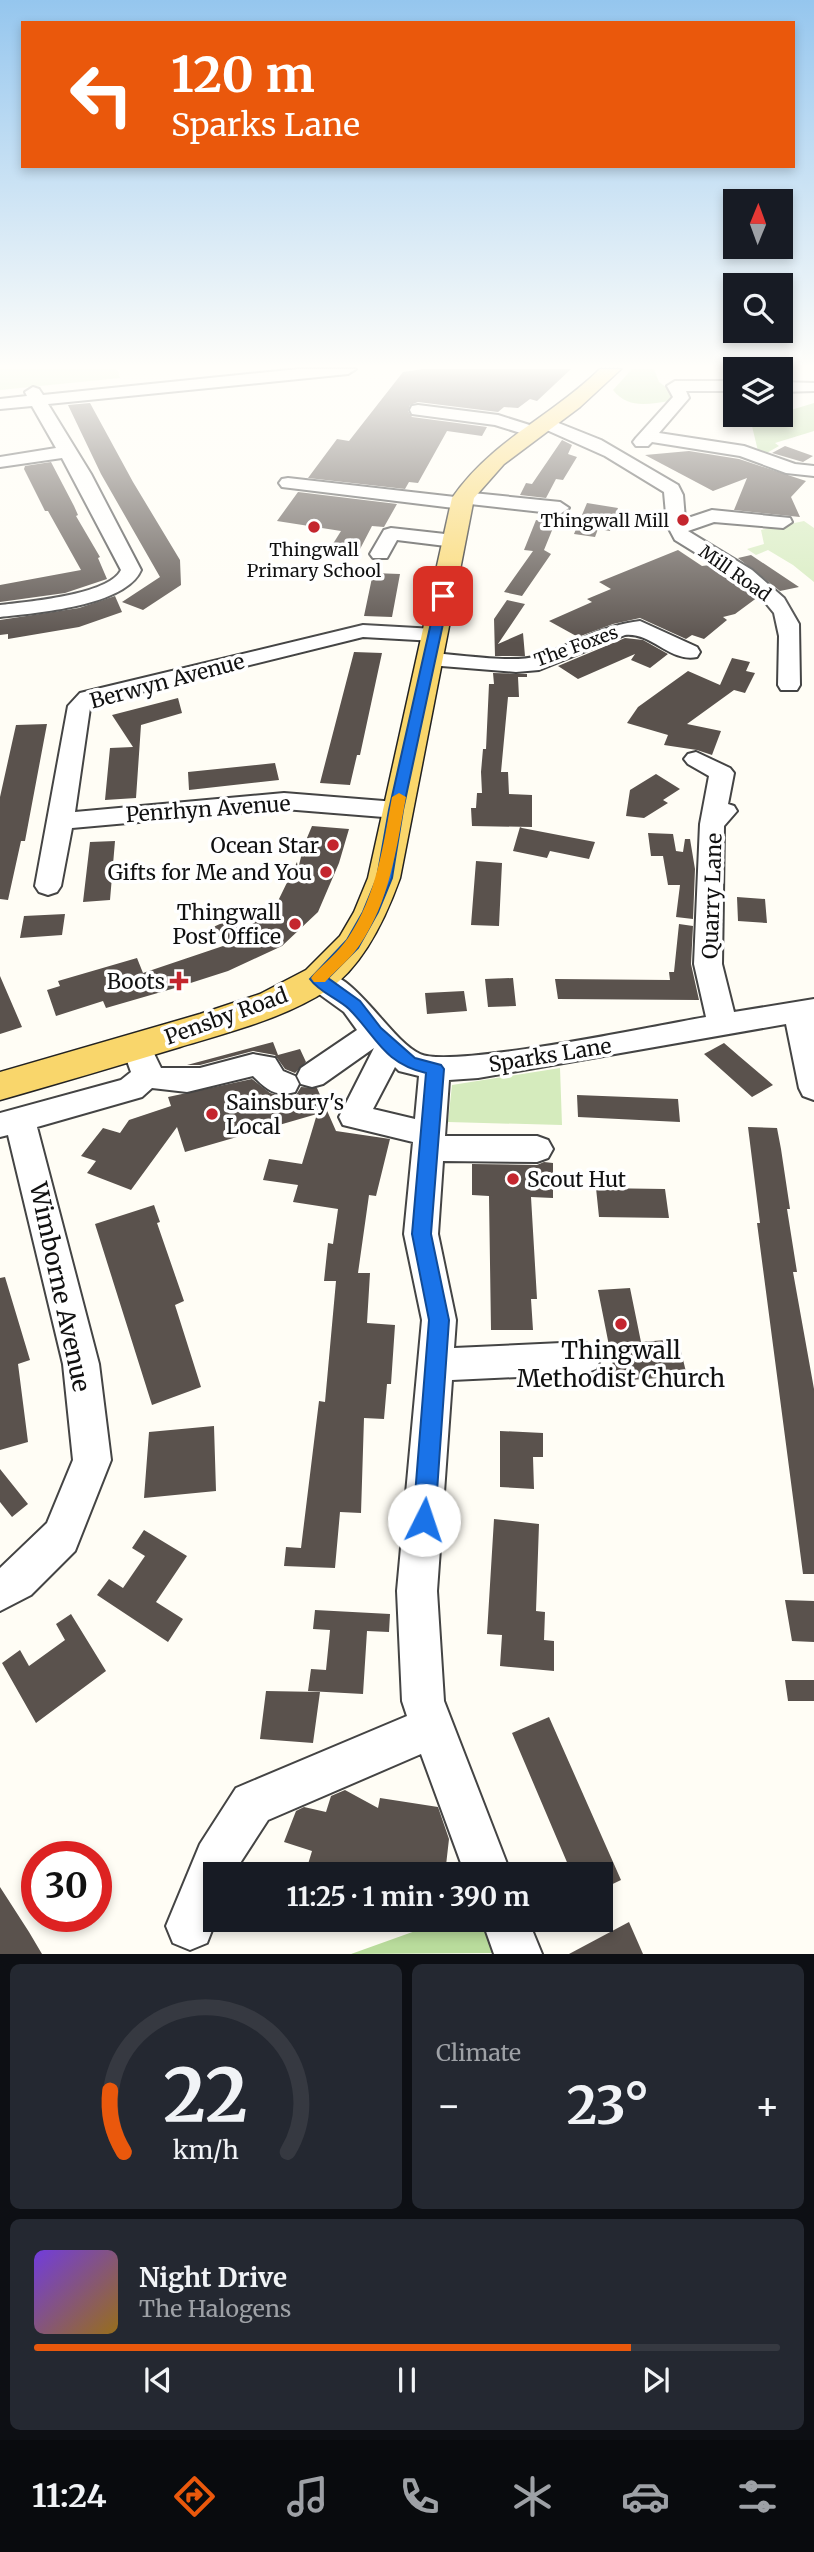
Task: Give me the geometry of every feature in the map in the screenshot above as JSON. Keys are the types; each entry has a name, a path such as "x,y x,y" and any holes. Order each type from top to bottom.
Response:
{"main road":[{"name":"Pensby Road","path":"0,1086 137,1047 273,1003 318,979 352,944 371,912 384,878 462,501 476,477 493,460"}],"street":[{"path":"0,611 61,602 107,589 126,580 131,570 73,460"},
{"path":"647,460 676,496 678,528 712,516 783,522"},
{"path":"767,460 792,470 814,471"},
{"path":"288,483 560,509"},
{"name":"Mill Road","path":"678,528 681,535 692,543 726,562 766,591 786,620 790,637 789,685"},
{"path":"380,554 391,534 454,541"},
{"name":"The Foxes","path":"432,647 516,665 539,663 642,622 690,652"},
{"name":"Berwyn Avenue","path":"48,886 79,706 88,698 363,631 432,647"},
{"name":"Quarry Lane","path":"696,759 722,773 708,964 723,1026"},
{"name":"Penrhyn Avenue","path":"61,821 284,801 396,810"},
{"name":"Sparks Lane","path":"318,979 354,1005 383,1039 410,1063 435,1069 478,1067 806,1010"},
{"path":"806,1010 814,1088"},
{"path":"10,1122 131,1089 147,1075 159,1081 187,1082 253,1065 264,1066 272,1079 298,1080 383,1039"},
{"path":"383,1039 354,1117 429,1141 537,1149"},
{"name":"Pensby Road","path":"137,1047 147,1075"},
{"path":"435,1069 421,1234 439,1320 417,1591 423,1701 483,1862"},
{"name":"Wimborne Avenue","path":"0,1591 17,1581 61,1536 92,1460 81,1364 10,1122"},
{"path":"436,1365 583,1359"},
{"path":"190,1926 216,1860 251,1804 432,1727"},
{"path":"510,1932 518,1954"}],"green space":[{"path":"804,521 814,528 814,582 768,550 756,555 747,549 764,544 761,530"},
{"path":"560,1068 562,1125 448,1122 452,1085"},
{"path":"412,1932 487,1932 495,1953 351,1954"}],"building":[{"path":"94,460 121,460 180,560 181,585 143,610 122,602 160,577"},
{"path":"321,460 431,460 418,483 409,482 405,489 308,478"},
{"path":"548,460 575,460 563,480 556,479 546,498 520,495 526,483 532,484"},
{"path":"655,460 743,460 806,481 791,497 800,517 734,510 747,478 713,491"},
{"path":"51,462 74,506 78,515 76,516 100,557 98,558 107,579 65,593 0,602 0,585 81,570 48,511 45,511 24,469 25,466"},
{"path":"298,492 397,504 384,527 372,526 359,551 331,547 341,531 277,521"},
{"path":"587,503 618,508 610,531 598,529 595,537 574,534"},
{"path":"536,520 555,523 544,550 551,554 522,596 504,592 533,551 524,550"},
{"path":"678,550 702,566 710,565 758,597 735,614 723,617 727,620 704,639 692,635 686,639 640,618 613,624 578,637 549,621 592,602 587,599 611,589 599,582"},
{"path":"751,555 799,587 780,591 738,558"},
{"path":"373,573 400,574 392,617 364,616"},
{"path":"115,596 122,612 79,627 8,639 8,634 0,635 0,620 79,608"},
{"path":"507,600 525,604 498,644 523,633 525,656 495,656 494,619"},
{"path":"625,638 643,640 668,654 650,668 631,660 635,654 578,679 558,666"},
{"path":"354,652 382,653 360,755 357,755 350,785 320,783"},
{"path":"732,658 750,662 746,671 755,673 745,693 734,690 687,724 721,731 712,755 664,745 668,735 627,723 638,707 688,671 720,685"},
{"path":"493,673 527,674 527,677 518,677 519,697 508,697 501,772 508,772 509,794 532,795 532,827 472,826 471,808 476,808 477,793 482,793 483,749 486,749 489,684 494,684"},
{"path":"178,698 182,713 141,725 136,798 105,800 110,748 133,747 112,715"},
{"path":"47,724 25,841 21,841 8,900 0,899 0,797 16,725"},
{"path":"275,763 279,780 189,790 188,772"},
{"path":"656,774 680,789 663,800 668,803 644,818 626,816 630,790"},
{"path":"312,826 349,829 339,863 318,912 282,946 228,971 175,988 106,1008 103,1001 56,1016 47,990 60,986 58,981 137,958 143,973 226,945 211,928 231,919 243,932 278,901 297,862 298,869"},
{"path":"520,827 595,842 589,859 550,851 547,858 513,851"},
{"path":"648,833 673,834 676,851 683,852 685,839 690,839 695,869 693,919 676,917 680,885 668,885 663,856 651,856"},
{"path":"115,841 110,900 83,902 90,842"},
{"path":"476,861 502,863 499,926 471,925"},
{"path":"737,897 765,899 767,923 738,921"},
{"path":"65,914 62,935 20,938 24,916"},
{"path":"679,924 693,926 691,964 699,1000 558,999 555,979 670,980 669,972 674,972"},
{"path":"0,976 22,1027 0,1034"},
{"path":"513,978 516,1006 488,1007 485,979"},
{"path":"464,991 467,1011 427,1014 425,993"},
{"path":"273,1042 278,1055 300,1049 306,1062 295,1073 285,1069 275,1055 253,1051 200,1065 187,1065"},
{"path":"724,1043 773,1085 752,1097 704,1054"},
{"path":"252,1079 270,1093 281,1096 296,1095 301,1087 317,1088 336,1131 390,1139 376,1196 369,1195 358,1273 370,1273 367,1323 395,1325 391,1384 387,1384 384,1419 364,1418 361,1513 340,1512 335,1568 284,1566 286,1547 301,1548 319,1401 325,1402 336,1281 324,1281 328,1243 333,1244 338,1209 293,1202 298,1185 263,1180 269,1159 302,1164 317,1114 185,1152 177,1127 131,1190 87,1173 96,1161 81,1156 103,1128 120,1133 129,1120 171,1106 168,1097"},
{"path":"577,1095 678,1099 680,1122 578,1117"},
{"path":"748,1127 777,1128 790,1209 787,1209 797,1272 793,1272 814,1389 814,1574 803,1574 757,1223 760,1223"},
{"path":"544,1162 553,1163 553,1198 531,1197 537,1299 531,1299 533,1330 491,1330 489,1196 472,1195 472,1164 537,1165"},
{"path":"596,1188 665,1189 669,1218 599,1217"},
{"path":"154,1205 160,1222 157,1223 184,1301 175,1305 201,1387 152,1405 95,1224"},
{"path":"5,1277 30,1360 18,1364 28,1442 0,1450 0,1278"},
{"name":"Thingwall Methodist Church","path":"630,1288 641,1342 678,1339 687,1376 616,1381 598,1290"},
{"path":"214,1426 216,1491 144,1498 149,1432"},
{"path":"500,1431 543,1433 543,1457 533,1457 534,1489 500,1487"},
{"path":"0,1469 28,1504 12,1517 0,1502"},
{"path":"494,1519 539,1524 536,1611 545,1612 544,1640 554,1641 554,1671 500,1666 502,1635 487,1634"},
{"path":"144,1530 187,1556 156,1602 183,1619 168,1642 97,1595 109,1579 123,1588 145,1556 132,1548"},
{"path":"785,1600 814,1601 814,1642 792,1641"},
{"path":"315,1610 390,1614 389,1632 367,1631 363,1694 308,1691 311,1669 326,1670 330,1630 313,1629"},
{"path":"71,1614 106,1671 36,1723 2,1663 20,1650 29,1666 65,1640 56,1624"},
{"path":"785,1680 814,1680 814,1701 788,1701"},
{"path":"266,1691 320,1692 313,1743 260,1739"},
{"path":"549,1717 621,1880 613,1884 613,1862 567,1862 512,1733"},
{"path":"345,1790 378,1808 380,1798 438,1807 449,1839 446,1862 309,1862 312,1851 284,1842 296,1811 304,1807 326,1812 331,1796"},
{"path":"0,1887 21,1920 21,1932 29,1932 42,1954 0,1954"},
{"path":"629,1922 643,1954 569,1954 613,1932"}],"slow traffic":[{"path":"319,978 352,944 371,912 384,878 399,797"}],"place":[{"name":"Thingwall Mill","path":"683,520"},
{"name":"Thingwall Primary School","path":"314,527"},
{"name":"Ocean Star","path":"333,845"},
{"name":"Gifts for Me and You","path":"326,872"},
{"name":"Thingwall Post Office","path":"295,924"},
{"name":"Boots","path":"179,981"},
{"name":"Sainsbury's Local","path":"212,1114"},
{"name":"Scout Hut","path":"513,1179"},
{"name":"Thingwall Methodist Church","path":"621,1324"}],"route":[{"path":"424,1520 439,1320 421,1234 435,1069 410,1063 375,1032 354,1005 318,979 352,944 371,912 384,878 396,810 443,596"}]}
